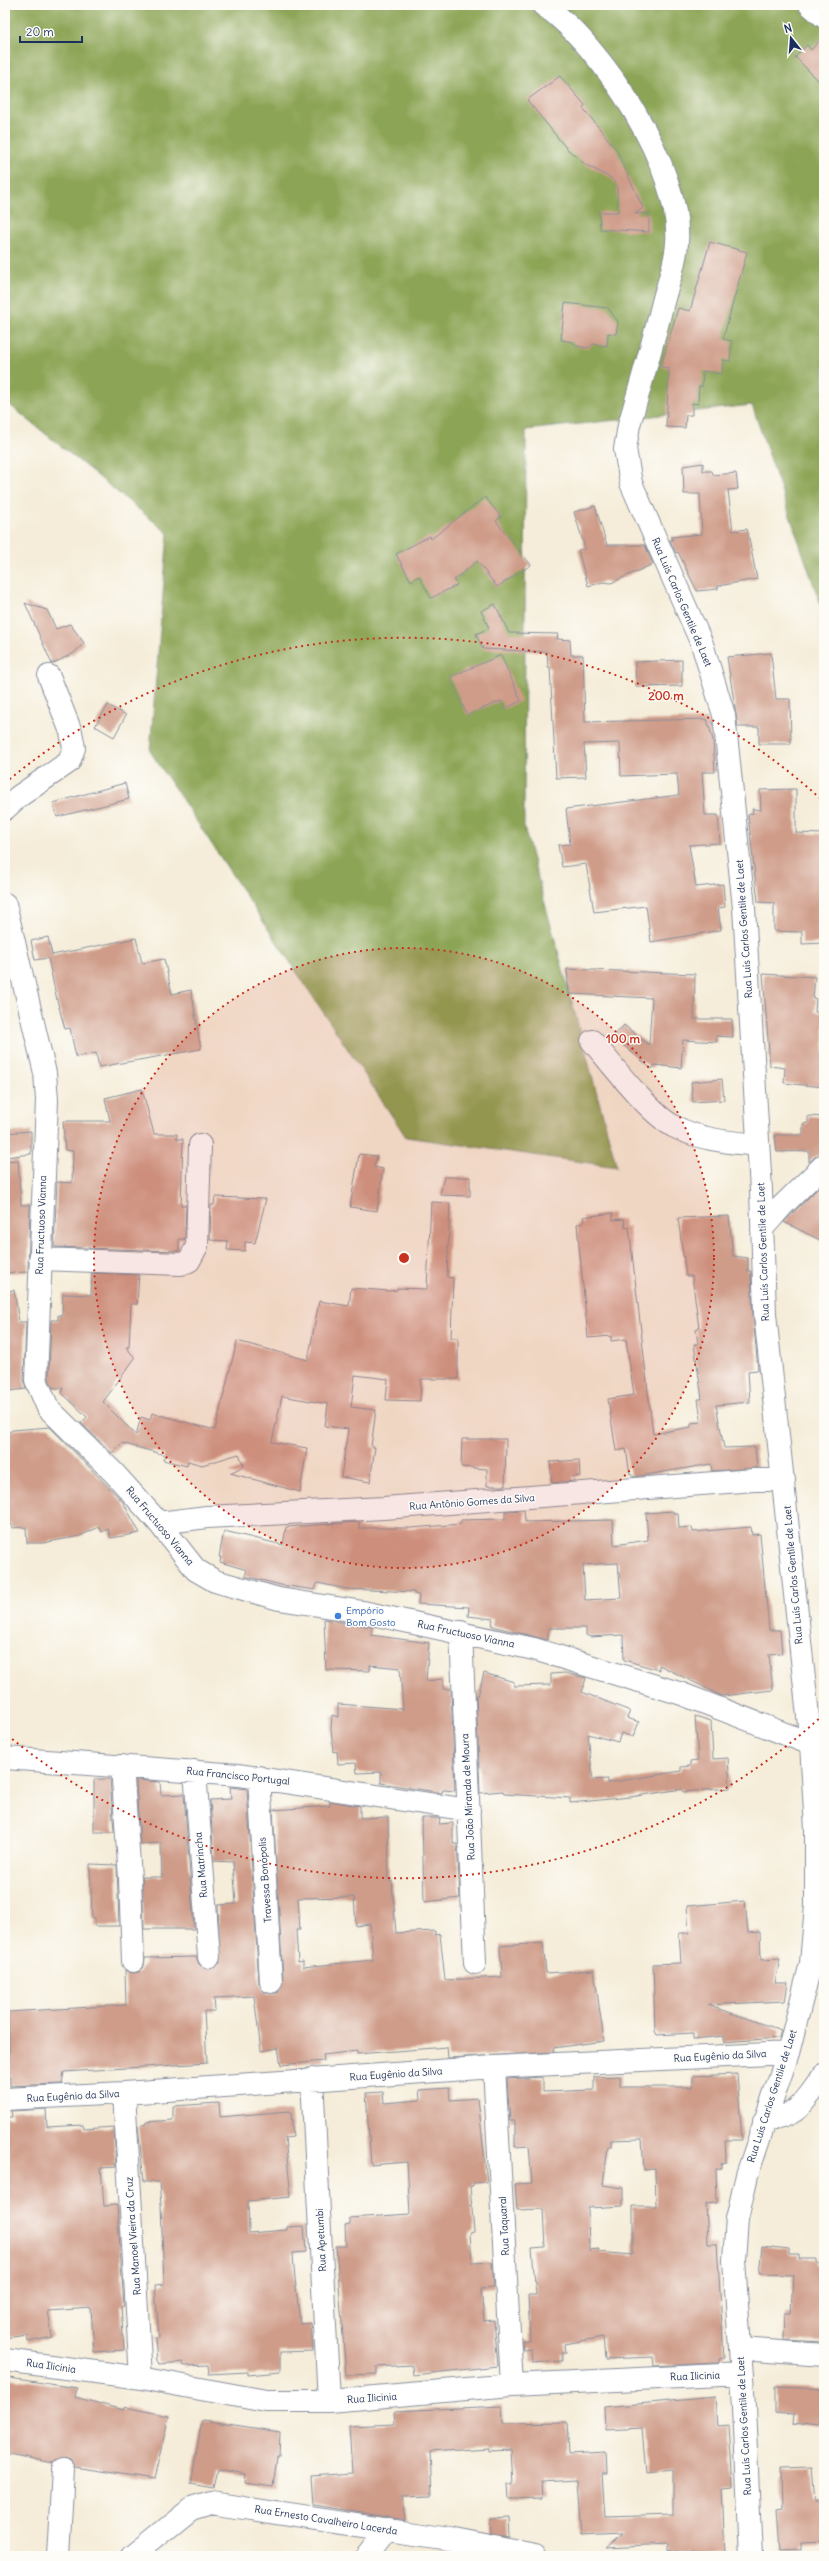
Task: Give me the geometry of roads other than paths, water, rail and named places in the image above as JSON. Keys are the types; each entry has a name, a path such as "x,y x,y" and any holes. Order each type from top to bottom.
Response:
{"street":[{"name":"Rua Luís Carlos Gentile de Laet","path":"543,5 578,37 631,106 653,148 671,195 676,216 675,258 629,425 626,460 636,495 710,664 724,716 744,908 758,1145 765,1314 784,1480 811,1744 816,1829 816,1906 811,1963 788,2053 747,2175 736,2219 734,2260 742,2374 751,2556"},
{"path":"810,5 824,18"},
{"path":"5,809 18,797 69,762 74,748 71,732 49,676"},
{"name":"Rua Fructuoso Vianna","path":"5,904 45,1073 47,1126 40,1259 36,1380 40,1393 48,1408 114,1473 159,1523 196,1570 215,1581 279,1599 363,1612 461,1632 534,1649 620,1673 682,1694 811,1744"},
{"path":"592,1041 628,1084 673,1126 695,1136 718,1141 758,1145"},
{"path":"40,1259 181,1264 189,1261 197,1246 200,1145"},
{"path":"762,1229 782,1206 824,1165"},
{"name":"Rua Antônio Gomes da Silva","path":"159,1523 280,1512 384,1508 754,1480 784,1480"},
{"name":"Rua João Miranda de Moura","path":"461,1632 475,1962"},
{"name":"Rua Francisco Portugal","path":"5,1758 196,1771 259,1777 469,1810"},
{"path":"122,1766 130,1878 133,1961"},
{"name":"Rua Matrincha","path":"196,1771 209,1958"},
{"name":"Travessa Bonópolis","path":"259,1777 271,1982"},
{"name":"Rua Eugênio da Silva","path":"5,2099 124,2093 494,2067 788,2053"},
{"name":"Rua Taquaral","path":"494,2067 512,2385"},
{"path":"764,2122 784,2118 793,2114 824,2075"},
{"name":"Rua Apetumbi","path":"312,2079 329,2401"},
{"name":"Rua Manoel Vieira da Cruz","path":"124,2093 141,2378"},
{"path":"740,2349 824,2355"},
{"name":"Rua Ilicinia","path":"5,2360 141,2378 266,2402 329,2401 512,2385 742,2374"},
{"path":"58,2556 63,2470"},
{"name":"Rua Ernesto Cavalheiro Lacerda","path":"133,2556 191,2509 211,2503 388,2529 535,2556"},
{"path":"367,2556 388,2529"}],"place":[{"name":"Empório Bom Gosto","path":"338,1616"}]}
